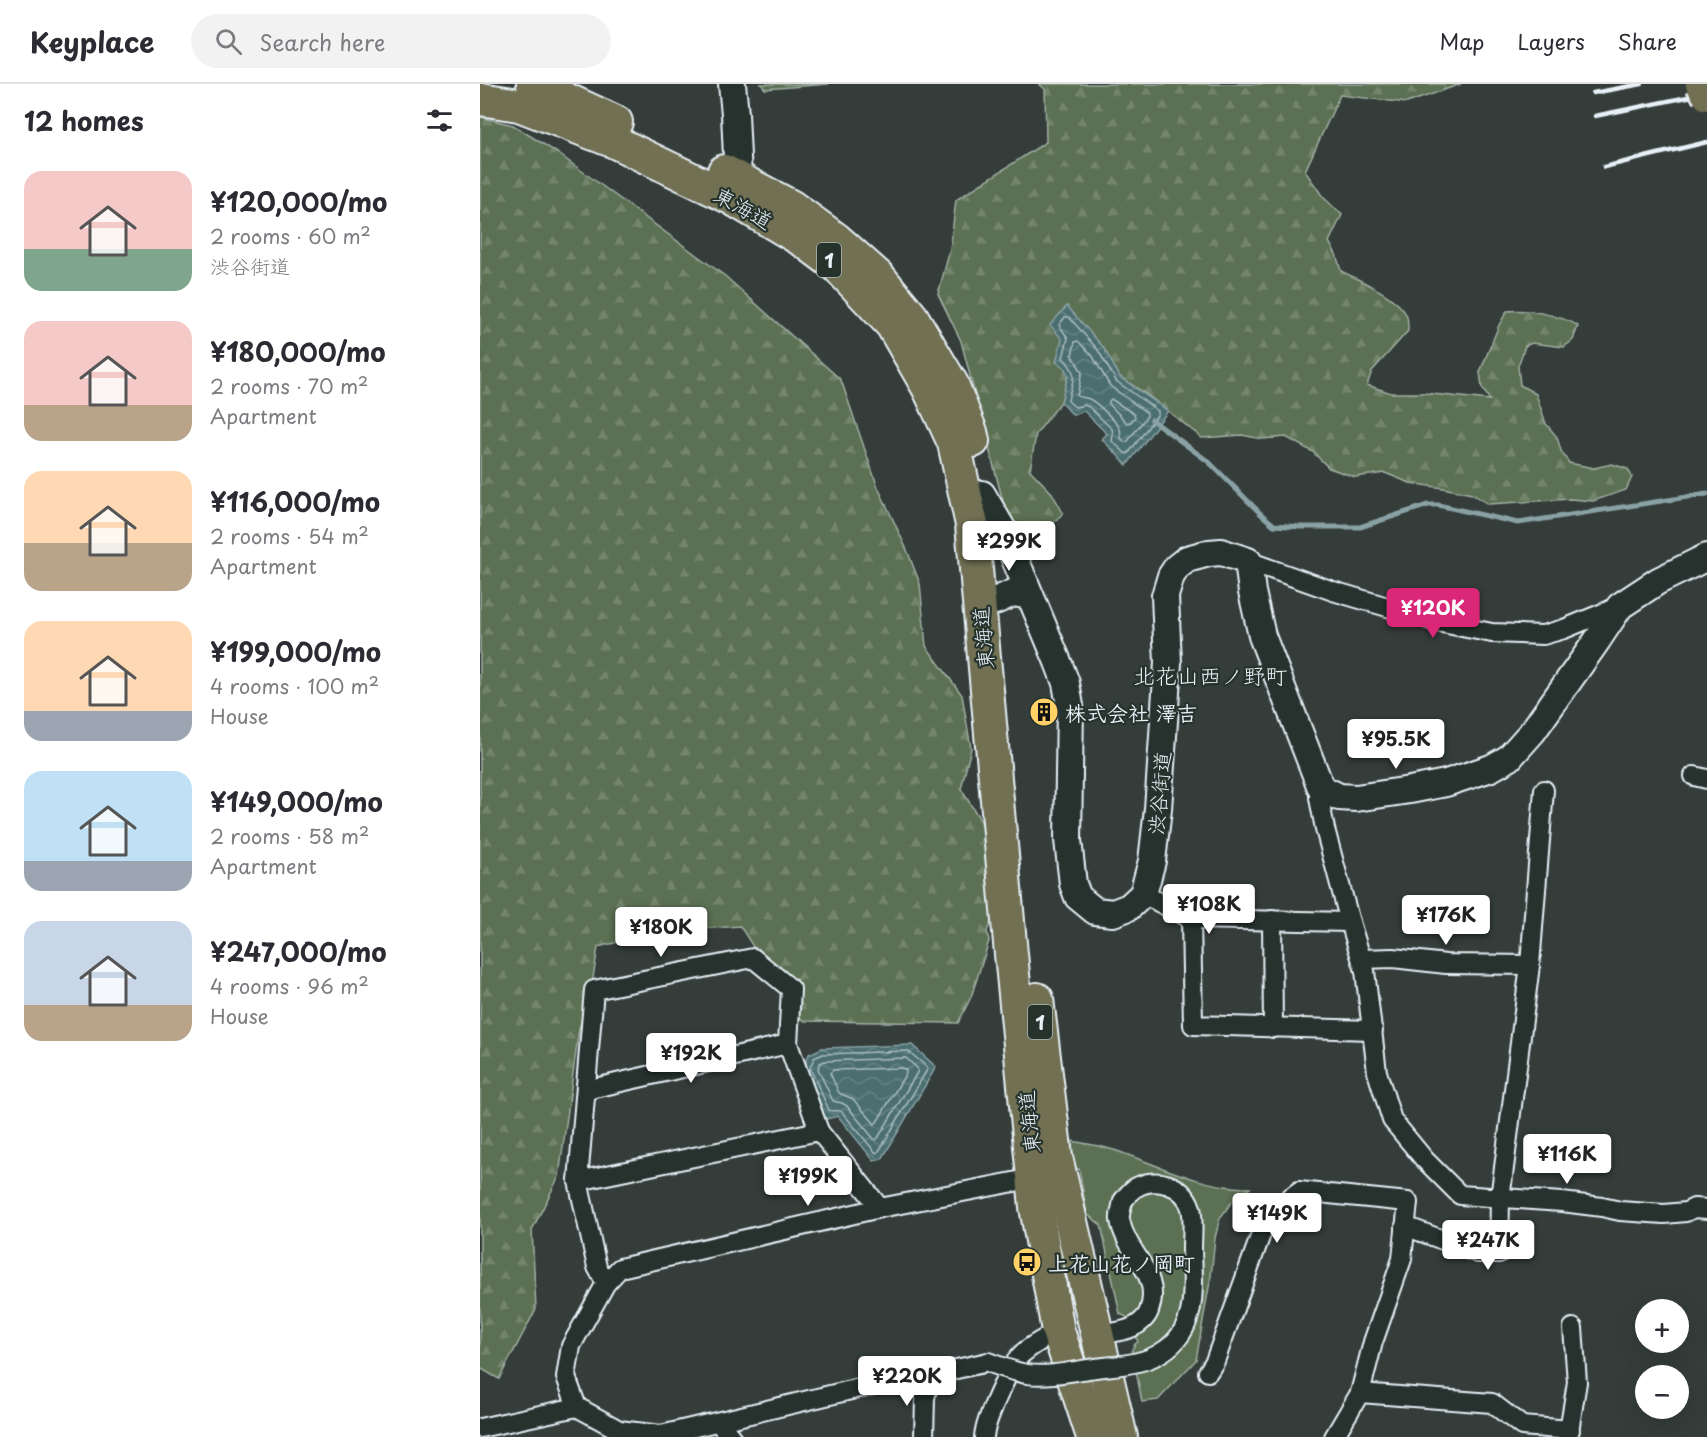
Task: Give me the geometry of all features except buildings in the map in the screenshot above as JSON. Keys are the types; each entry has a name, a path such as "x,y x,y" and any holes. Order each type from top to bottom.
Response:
{"highway":[{"name":"東海道","path":"533,84 738,178 792,207 836,238 880,278 912,317 952,384 971,432 988,522 1031,954 1056,1157 1121,1437"},
{"name":"東海道","path":"480,99 519,105 615,142 731,198 806,242 837,266 892,325 929,389 954,443 972,525 1036,1207 1058,1331 1093,1437"}],"main road":[{"path":"732,84 738,178"},
{"path":"1700,84 1707,96"},
{"path":"982,494 1003,530 1066,683 1070,706 1068,840 1073,884 1078,897 1095,911 1113,913 1129,907 1143,894"},
{"name":"渋谷街道","path":"1143,894 1152,861 1158,809 1168,663 1166,596 1171,576 1187,559 1209,553 1221,552 1248,561"},
{"path":"1248,561 1262,636 1321,788 1339,796 1356,798 1446,783 1491,768 1509,758 1533,731 1620,606 1658,581 1707,557"},
{"path":"995,601 1013,593 1030,596"}],"street":[{"path":"1248,561 1334,591 1442,623 1492,633 1543,634 1564,629 1620,606"},
{"path":"1321,788 1318,798 1350,922 1362,958 1377,1072 1392,1120 1424,1159 1460,1195 1562,1202 1620,1211 1664,1214 1686,1212 1694,1208 1707,1209"},
{"path":"1405,1226 1478,1253 1499,1254 1500,1199 1530,965 1544,790"},
{"path":"1143,894 1191,919 1350,922"},
{"path":"1191,919 1192,1025 1373,1030"},
{"path":"1272,920 1273,1028"},
{"path":"606,1283 597,1267 578,1181 594,990 753,958 791,989 788,1044 819,1131 880,1209"},
{"path":"1362,958 1393,958 1446,964 1530,965"},
{"path":"586,1090 788,1044"},
{"path":"578,1181 819,1131"},
{"path":"577,1407 566,1377 571,1347 606,1283 621,1268 880,1209 1034,1178"},
{"path":"480,1428 577,1407 619,1430 661,1435 906,1377 929,1383 952,1370 988,1362 1029,1374 1049,1374 1147,1359 1162,1352 1176,1340 1185,1328 1191,1313 1193,1287 1191,1209 1186,1196 1175,1187 1164,1182 1149,1182 1134,1189 1123,1201 1120,1219 1127,1239 1147,1271 1154,1290 1152,1303 1147,1317 1133,1328 1096,1335"},
{"path":"1208,1372 1215,1361 1268,1215 1299,1191 1408,1202 1402,1259 1373,1342 1360,1393 1334,1437"},
{"path":"1360,1393 1492,1403 1522,1426 1569,1433 1577,1382 1573,1328"},
{"path":"984,1437 993,1405 1021,1354 1058,1331"},
{"path":"924,1437 925,1398 929,1383"},
{"path":"718,1422 731,1437"}],"green space":[{"path":"761,84 829,84 765,89"},
{"path":"1039,84 1461,84 1407,103 1340,95 1305,171 1323,197 1342,215 1329,242 1336,254 1341,271 1388,296 1397,303 1407,317 1408,331 1372,371 1367,385 1391,393 1423,393 1490,400 1482,388 1480,372 1507,311 1534,312 1571,322 1578,326 1573,340 1564,347 1532,343 1525,346 1518,366 1520,385 1536,394 1546,424 1557,437 1561,451 1569,463 1594,468 1612,464 1628,469 1632,477 1626,490 1593,501 1571,499 1488,504 1472,494 1410,483 1385,473 1355,477 1329,468 1313,452 1286,437 1262,439 1242,435 1202,438 1149,396 1120,377 1103,347 1062,339 1064,367 1068,375 1061,402 1036,434 1030,470 1052,493 1063,513 1044,533 1025,532 1006,513 961,341 938,294 950,250 956,200 1046,142 1045,89"},
{"path":"480,117 513,125 556,152 725,276 841,380 877,485 920,584 926,646 962,695 971,748 961,789 981,821 995,887 992,920 987,931 989,941 971,997 958,1023 805,1021 797,1016 740,926 658,932 598,947 592,984 579,1029 559,1176 532,1230 536,1309 499,1379 480,1368"},
{"path":"1072,1141 1112,1149 1199,1180 1250,1188 1231,1203 1220,1218 1196,1360 1158,1400 1142,1402 1132,1350 1138,1342 1129,1318 1120,1314 1101,1225 1087,1214 1079,1169 1073,1168"}],"water":[{"path":"1067,306 1103,347 1120,377 1168,411 1127,465 1102,439 1107,434 1084,411 1073,415 1061,402 1068,375 1064,367 1056,362 1062,339 1050,325"},
{"path":"912,1045 936,1067 882,1159 874,1161 838,1116 826,1119 803,1069 809,1054 822,1048"}],"waterway":[{"path":"1152,420 1209,462 1274,525 1360,527 1428,505 1438,505 1518,523 1707,494"}],"railway":[{"path":"1593,93 1642,84"},
{"path":"1595,116 1707,93"},
{"path":"1604,167 1707,142"}],"place":[{"name":"株式会社 澤吉","path":"1044,712"},
{"name":"上花山花ノ岡町","path":"1027,1262"}],"district":[{"name":"北花山西ノ野町","path":"1210,674"}]}
